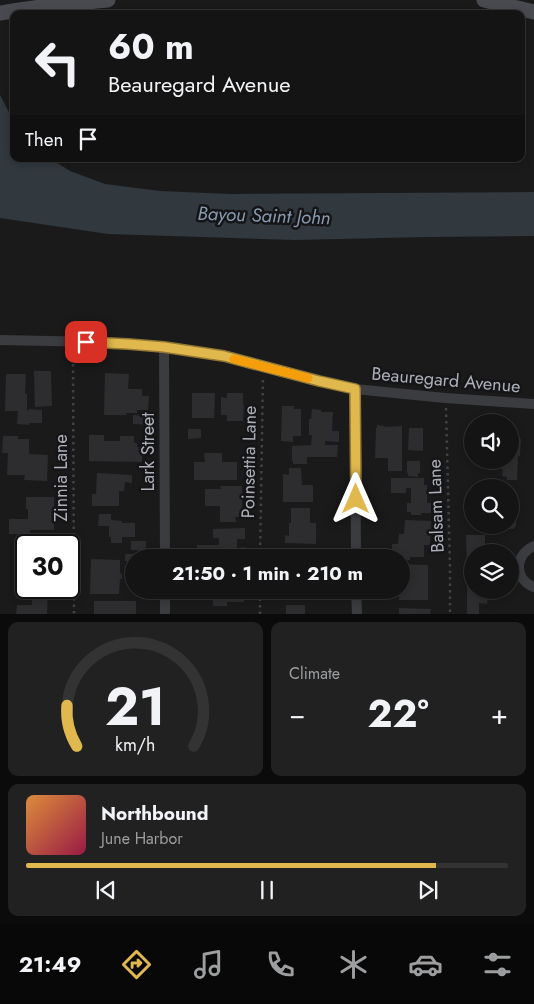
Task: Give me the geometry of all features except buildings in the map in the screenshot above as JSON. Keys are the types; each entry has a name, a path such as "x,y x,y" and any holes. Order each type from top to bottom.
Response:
{"street":[{"path":"21,10 108,0"},
{"path":"484,0 534,12"},
{"name":"Beauregard Avenue","path":"0,340 98,342 164,347 224,356 355,389 534,404"},
{"name":"Lark Street","path":"164,347 165,549"},
{"path":"355,389 356,549"},
{"path":"534,546 524,553 520,559 519,572 526,583 534,587"},
{"path":"165,599 165,614"},
{"path":"356,599 357,614"}],"path":[{"name":"Zinnia Lane","path":"73,342 74,614"},
{"name":"Poinsettia Lane","path":"260,549 263,367"},
{"name":"Balsam Lane","path":"446,398 450,614"},
{"path":"260,599 260,614"}],"water":[{"name":"Bayou Saint John","path":"0,95 10,114 10,162 56,162 70,171 105,184 160,191 230,194 534,192 534,236 295,240 108,234 0,218"}],"slow traffic":[{"path":"234,359 308,378"}],"route":[{"path":"86,342 164,347 224,356 355,389 356,499"}]}
